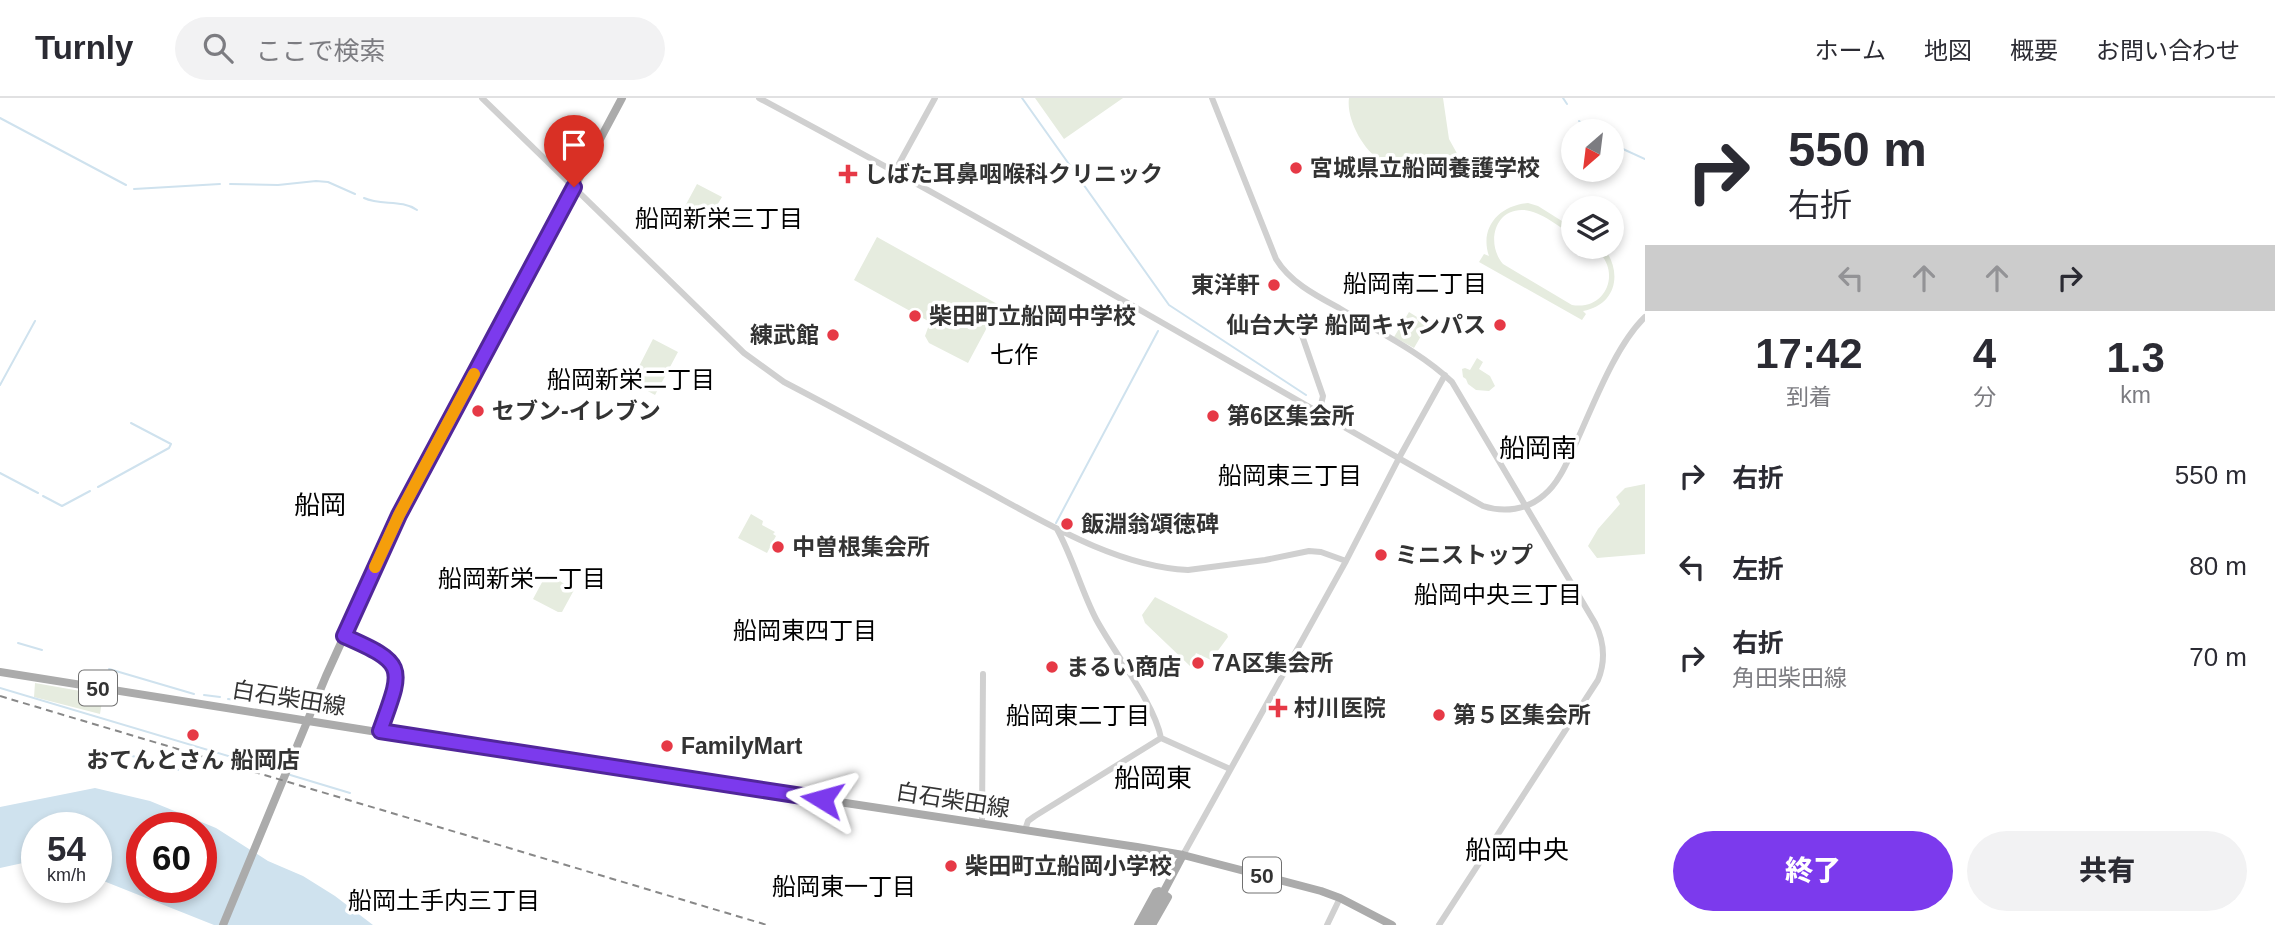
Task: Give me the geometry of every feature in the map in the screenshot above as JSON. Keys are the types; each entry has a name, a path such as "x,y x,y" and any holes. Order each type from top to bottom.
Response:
{"main road":[{"path":"223,925 313,707 399,515 622,98"},
{"path":"344,636 382,653 394,667 396,683 380,731"},
{"name":"白石柴田線","path":"0,672 1183,855 1291,882 1340,898 1392,925"},
{"path":"1146,925 1183,855"},
{"path":"1138,925 1159,891 1168,897 1153,925"}],"street":[{"path":"482,98 744,353 765,370 1056,528 1124,558 1176,569 1265,561 1309,551 1321,552 1346,561"},
{"path":"759,98 895,171 1483,506 1503,510 1526,506 1546,494 1559,477 1621,348 1645,317"},
{"path":"895,171 935,98"},
{"path":"1212,98 1275,258 1282,269 1307,289 1429,363 1452,382 1599,631 1604,653 1602,667 1592,689 1439,925"},
{"path":"1298,324 1323,396 1319,413"},
{"path":"1183,855 1346,561 1445,375"},
{"path":"1056,528 1095,615 1137,685 1160,738 1230,769"},
{"path":"982,823 983,674"},
{"path":"1026,830 1028,821 1160,738"},
{"path":"1327,925 1340,898"}],"shaded area":[{"path":"1035,98 1123,98 1064,139"},
{"path":"1349,98 1443,98 1449,139 1459,157 1438,156 1414,170 1381,161 1357,133 1350,115"},
{"path":"697,184 722,197 705,225 684,214 683,210"},
{"path":"1528,203 1538,206 1561,220 1561,228 1536,213 1513,211 1499,221 1496,229 1494,238 1498,256 1503,264 1572,305 1585,305 1603,294 1609,275 1604,259 1610,259 1614,276 1610,294 1594,308 1583,311 1586,314 1582,320 1479,262 1484,254 1489,256 1487,236 1494,219 1518,205"},
{"path":"877,237 999,305 968,363 929,343 925,336 930,322 854,280"},
{"path":"1409,312 1428,324 1414,348 1394,337"},
{"path":"653,339 678,352 655,395 632,380"},
{"path":"1477,358 1483,362 1479,369 1490,376 1495,386 1489,391 1476,390 1463,377 1462,369 1470,370"},
{"path":"1645,484 1645,554 1597,558 1588,546 1598,529 1620,504 1616,497 1625,488"},
{"path":"751,514 763,521 762,525 775,532 773,534 776,536 767,553 738,538"},
{"path":"547,573 574,590 562,612 533,599"},
{"path":"1155,597 1227,634 1228,637 1211,660 1196,653 1190,666 1145,623 1142,615"},
{"path":"35,683 103,695 100,714 34,697"}],"water":[{"path":"95,788 150,801 177,812 126,812 126,890 112,884 112,812 21,812 21,863 0,868 0,807"},
{"path":"217,829 268,861 303,876 373,925 214,925 159,903 217,903"}],"waterway":[{"path":"1022,98 1169,305 1306,395"},
{"path":"1563,98 1567,104"},
{"path":"0,118 126,185"},
{"path":"1624,149 1645,159"},
{"path":"230,184 278,185 316,181 328,182 355,194"},
{"path":"134,189 220,184"},
{"path":"364,198 417,210"},
{"path":"0,385 35,321"},
{"path":"1056,523 1158,331"},
{"path":"98,487 169,448 171,444 131,423"},
{"path":"0,473 38,493"},
{"path":"43,496 62,506 90,491"},
{"path":"18,643 42,650"},
{"path":"109,669 194,694"},
{"path":"0,688 282,772"},
{"path":"204,695 220,697"},
{"path":"228,699 245,701"},
{"path":"116,752 136,757"},
{"path":"141,759 158,764"},
{"path":"162,766 178,770"},
{"path":"287,774 350,793"}],"railway":[{"path":"0,696 767,925"}],"slow traffic":[{"path":"375,567 399,515 474,374"}],"place":[{"name":"宮城県立船岡養護学校","path":"1296,168"},
{"name":"しばた耳鼻咽喉科クリニック","path":"848,174"},
{"name":"東洋軒","path":"1274,285"},
{"name":"柴田町立船岡中学校","path":"915,316"},
{"name":"仙台大学 船岡キャンパス","path":"1500,325"},
{"name":"練武館","path":"833,335"},
{"name":"セブン-イレブン","path":"478,411"},
{"name":"第6区集会所","path":"1213,416"},
{"name":"飯淵翁頌徳碑","path":"1067,524"},
{"name":"中曽根集会所","path":"778,547"},
{"name":"ミニストップ","path":"1381,555"},
{"name":"7A区集会所","path":"1198,663"},
{"name":"まるい商店","path":"1052,667"},
{"name":"村川医院","path":"1278,708"},
{"name":"第５区集会所","path":"1439,715"},
{"name":"おてんとさん 船岡店","path":"193,735"},
{"name":"FamilyMart","path":"667,746"},
{"name":"柴田町立船岡小学校","path":"951,866"}],"district":[{"name":"船岡新栄三丁目","path":"719,218"},
{"name":"船岡南二丁目","path":"1415,283"},
{"name":"七作","path":"1014,354"},
{"name":"船岡新栄二丁目","path":"631,379"},
{"name":"船岡南","path":"1538,448"},
{"name":"船岡東三丁目","path":"1290,475"},
{"name":"船岡","path":"320,505"},
{"name":"船岡新栄一丁目","path":"522,578"},
{"name":"船岡中央三丁目","path":"1498,594"},
{"name":"船岡東四丁目","path":"805,630"},
{"name":"船岡東二丁目","path":"1078,715"},
{"name":"船岡東","path":"1153,778"},
{"name":"船岡中央","path":"1517,850"},
{"name":"船岡東一丁目","path":"844,886"},
{"name":"船岡土手内三丁目","path":"444,900"}],"route":[{"path":"574,187 399,515 344,636 382,653 394,667 396,683 380,731 822,799"}]}
